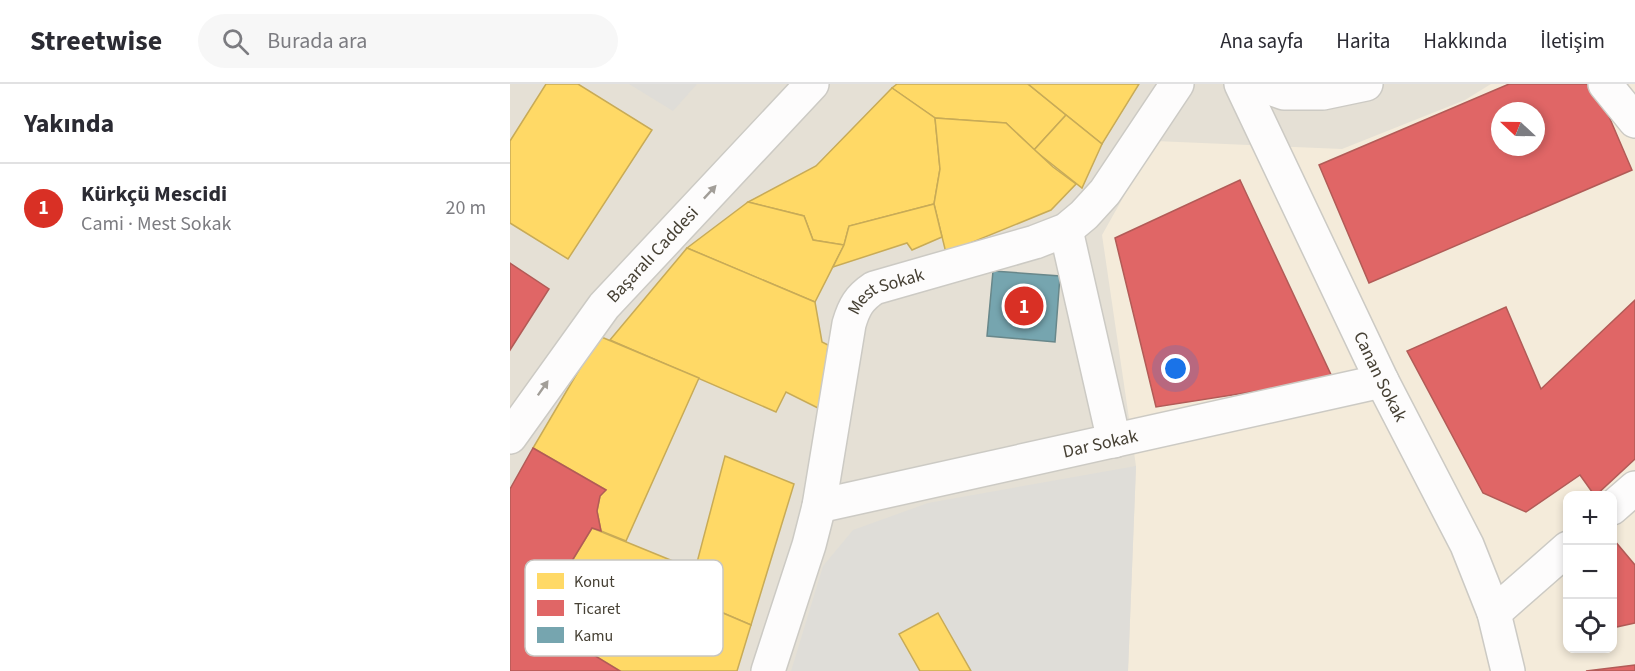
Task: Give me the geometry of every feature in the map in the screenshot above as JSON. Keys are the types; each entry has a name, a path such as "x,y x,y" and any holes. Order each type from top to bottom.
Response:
{"street":[{"name":"Başaralı Caddesi","path":"510,436 604,306 812,84"},
{"name":"Mest Sokak","path":"768,671 810,545 819,506 849,324 853,309 860,298 874,288 1035,242 1066,230 1084,215 1105,192 1177,84"},
{"name":"Canan Sokak","path":"1241,84 1382,381 1467,545 1494,613 1508,671"},
{"path":"1259,84 1284,93 1323,93 1366,84"},
{"path":"1605,84 1635,121"},
{"path":"1066,230 1114,441"},
{"name":"Dar Sokak","path":"819,506 1382,381"},
{"path":"1617,504 1635,488"},
{"path":"1494,613 1563,552"}],"shaded area":[{"path":"510,84 1635,84 1635,671 510,671"},
{"path":"629,84 697,84 673,111"},
{"path":"1491,84 1635,84 1635,671 1128,671 1136,466 1102,235 1155,141 1342,149 1465,100"},
{"path":"1136,466 1128,671 791,671 823,566 853,530 928,503"}],"building: Konut":[{"path":"546,84 578,84 652,130 568,259 510,223 510,141"},
{"path":"897,84 1028,84 1066,115 1034,150 1006,123 935,118 892,88"},
{"path":"1028,84 1139,84 1102,144"},
{"path":"892,88 935,118 940,169 934,204 849,226 844,245 813,240 804,216 748,202 816,166"},
{"path":"1066,115 1102,144 1082,188 1034,150"},
{"path":"935,118 1006,123 1053,167 1076,184 1051,210 946,253 934,204 940,169"},
{"path":"748,202 804,216 813,240 844,245 815,302 687,248"},
{"path":"934,204 942,237 912,250 907,243 833,267 844,245 849,226"},
{"path":"687,248 815,302 822,342 828,345 822,410 786,392 776,412 610,340"},
{"path":"599,336 699,378 626,541 601,531 597,511 600,496 606,490 533,448"},
{"path":"725,456 794,484 751,625 723,613 723,560 698,560"},
{"path":"592,528 670,560 573,560"},
{"path":"723,613 751,625 737,671 620,671 595,656 723,656"},
{"path":"938,613 971,671 920,671 899,634"}],"building: Ticaret":[{"path":"1509,84 1595,84 1632,170 1369,283 1319,165"},
{"path":"1240,180 1333,379 1156,407 1115,238"},
{"path":"510,263 549,289 510,350"},
{"path":"1635,300 1635,459 1600,491 1591,491 1580,475 1526,512 1483,493 1407,351 1506,307 1541,389"},
{"path":"533,448 606,490 600,496 597,511 601,531 592,528 573,560 525,560 525,656 595,656 620,671 510,671 510,489"},
{"path":"1617,544 1635,565 1635,623 1617,627"},
{"path":"1635,665 1635,671 1586,671"}],"building: Kamu":[{"path":"993,271 1060,276 1055,342 987,336"}],"place":[{"name":"Kürkçü Mescidi","path":"1024,306"}]}
